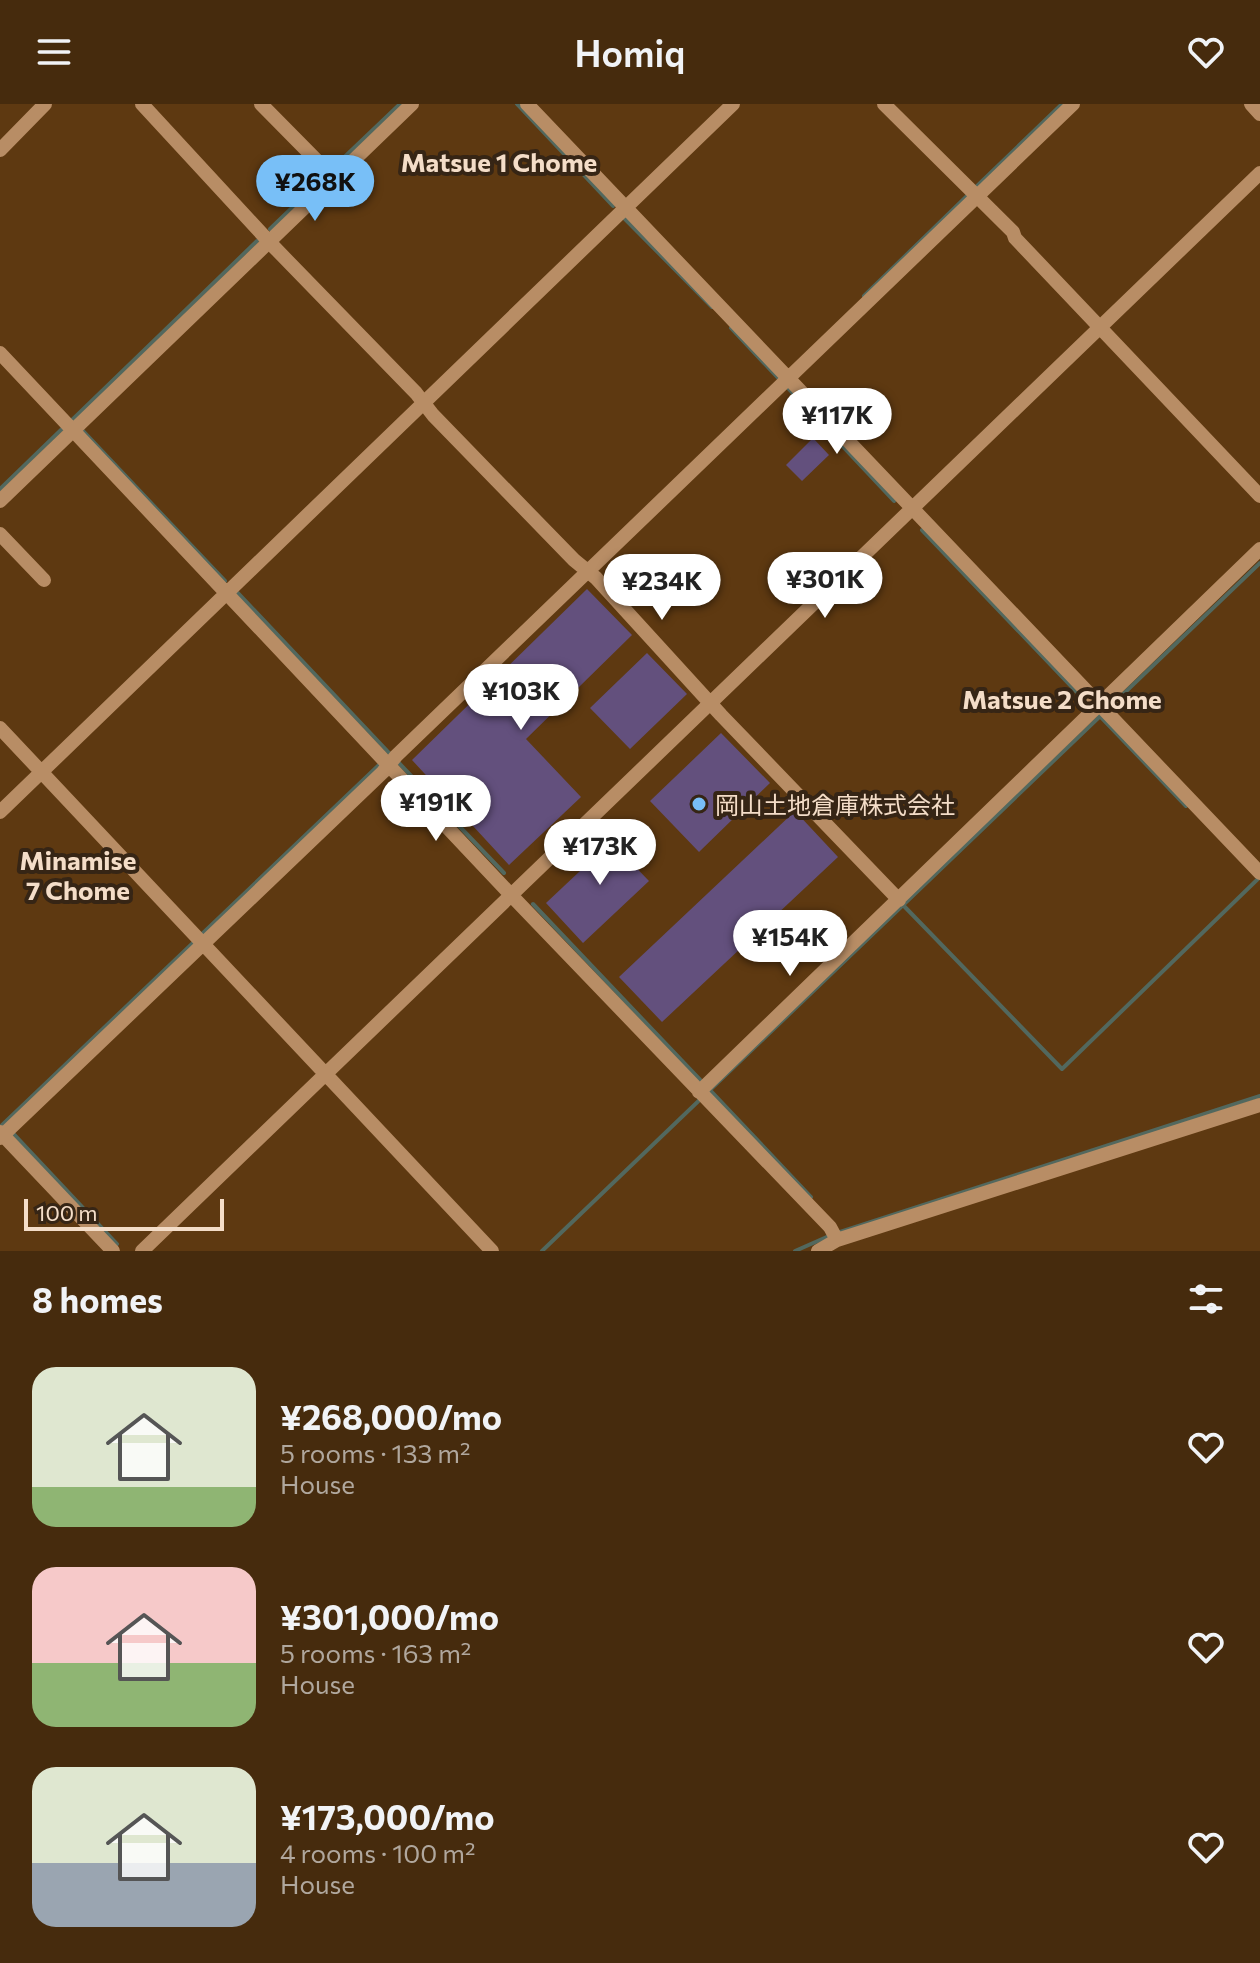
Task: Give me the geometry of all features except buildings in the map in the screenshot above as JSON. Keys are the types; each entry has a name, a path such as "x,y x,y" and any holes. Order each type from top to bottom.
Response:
{"street":[{"path":"0,150 45,104"},
{"path":"142,104 423,403 899,900"},
{"path":"261,104 334,178"},
{"path":"0,501 412,104"},
{"path":"527,104 784,378 913,508 1099,709 1260,873"},
{"path":"0,812 733,104"},
{"path":"884,104 974,193 1260,496"},
{"path":"113,1251 4,1133 583,568 974,193 1073,104"},
{"path":"1251,104 1260,114"},
{"path":"142,1251 1260,173"},
{"path":"0,353 226,594 389,760 511,895 704,1092 834,1234"},
{"path":"0,534 44,580"},
{"path":"704,1092 1260,549"},
{"path":"0,728 492,1251"},
{"path":"818,1251 834,1234 1260,1105"}],"waterway":[{"path":"334,167 400,104"},
{"path":"517,104 613,206"},
{"path":"976,187 1062,104"},
{"path":"270,229 324,177"},
{"path":"864,296 969,194"},
{"path":"625,219 712,307"},
{"path":"70,422 257,241"},
{"path":"731,328 780,380"},
{"path":"786,386 894,501"},
{"path":"0,489 62,429"},
{"path":"82,430 225,581"},
{"path":"922,530 1092,708"},
{"path":"542,1251 1260,563"},
{"path":"238,593 392,756"},
{"path":"1098,714 1186,806"},
{"path":"398,762 504,873"},
{"path":"201,935 380,764"},
{"path":"903,905 1062,1069 1259,878"},
{"path":"533,904 704,1084"},
{"path":"0,1127 195,941"},
{"path":"710,1090 811,1197"},
{"path":"837,1233 1260,1096"},
{"path":"10,1130 117,1244"},
{"path":"795,1251 829,1236"}],"place":[{"name":"岡山土地倉庫株式会社","path":"699,804"}],"district":[{"name":"Matsue 1 Chome","path":"499,161"},
{"name":"Matsue 2 Chome","path":"1062,698"},
{"name":"Minamise 7 Chome","path":"78,874"}]}
